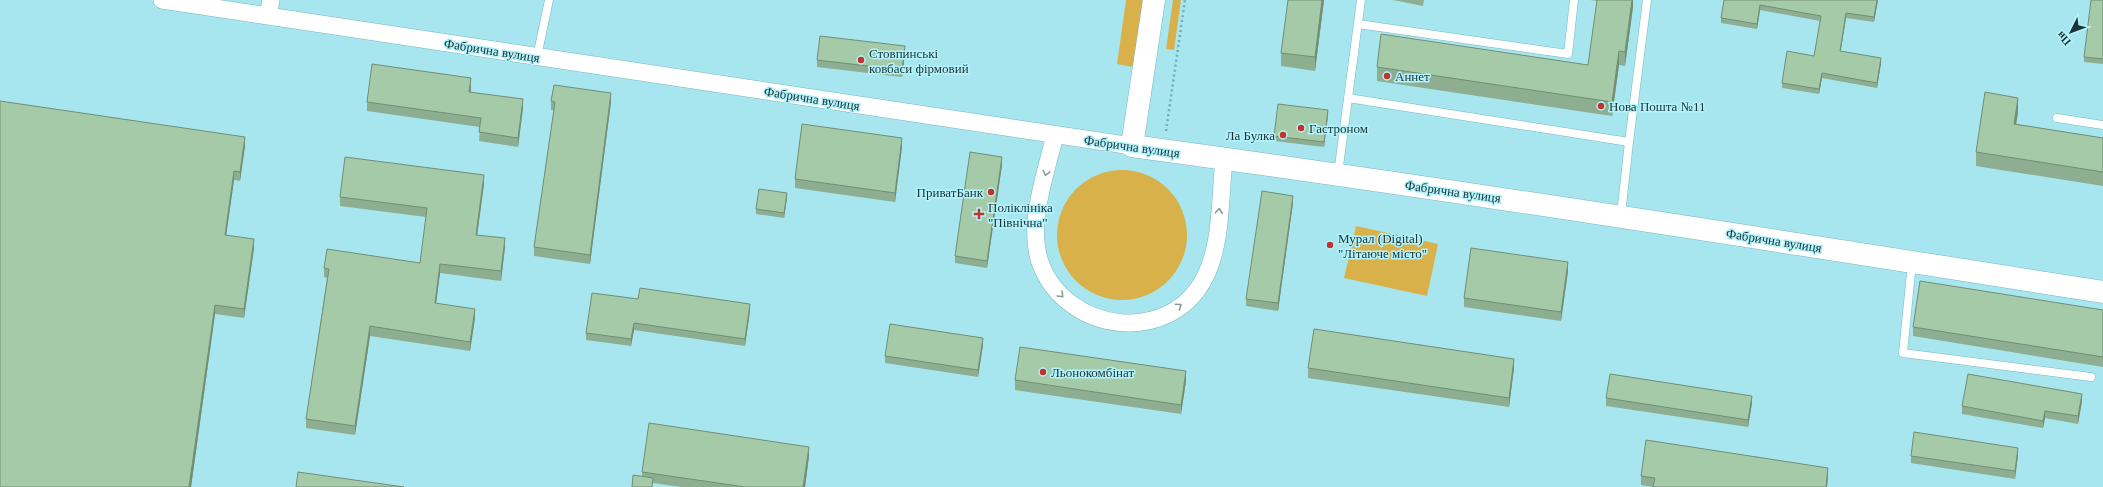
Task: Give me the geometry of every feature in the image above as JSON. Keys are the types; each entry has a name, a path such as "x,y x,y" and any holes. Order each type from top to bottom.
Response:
{"street":[{"name":"Фабрична вулиця","path":"162,0 270,8 537,57 1055,135 1338,174 1621,216 2103,292"},
{"path":"1132,146 1154,0"},
{"path":"1055,135 1037,216 1036,247 1040,262 1056,290 1067,302 1094,318 1109,322 1141,322 1156,318 1184,303 1204,279 1216,250 1224,159"}],"lane":[{"path":"537,57 549,0"},
{"path":"1338,174 1361,0"},
{"path":"1358,24 1568,54 1574,0"},
{"path":"1621,216 1647,0"},
{"path":"1348,98 1629,142"},
{"path":"2057,118 2103,125"},
{"path":"1912,262 1903,353 2091,377"}],"path":[{"path":"1166,131 1185,0"}],"shaded area":[{"path":"1126,0 1143,0 1133,67 1117,64"},
{"path":"1173,0 1181,0 1174,50 1166,49"},
{"path":"1128,170 1147,175 1168,189 1182,210 1186,222 1186,248 1182,260 1168,281 1147,295 1135,299 1116,300 1097,295 1076,281 1062,260 1058,248 1057,229 1062,210 1076,189 1097,175 1109,171"},
{"path":"1356,226 1438,244 1427,296 1344,278"}],"building":[{"path":"1288,0 1322,0 1315,57 1281,53"},
{"path":"1597,0 1632,0 1625,52 1619,51 1612,102 1377,67 1381,34 1588,65"},
{"path":"1724,0 1877,0 1874,17 1846,13 1840,51 1881,58 1877,83 1822,73 1819,89 1782,83 1787,51 1814,56 1821,16 1760,5 1757,24 1721,18"},
{"path":"2091,0 2103,0 2103,59 2084,57"},
{"name":"Стовпинські ковбаси фірмовий","path":"820,36 905,46 902,70 817,60"},
{"path":"372,64 471,78 469,92 523,99 518,138 479,132 481,118 367,102"},
{"path":"554,85 611,93 590,255 534,247 555,102 551,101"},
{"path":"1985,92 2018,98 2014,124 2103,138 2103,172 1976,152"},
{"path":"0,101 245,137 240,172 234,171 225,235 254,239 244,309 215,305 189,487 0,487"},
{"name":"Гастроном","path":"1278,104 1328,110 1324,142 1274,136"},
{"path":"802,124 902,138 895,193 795,179"},
{"name":"Поліклініка \"Північна\"","path":"970,152 1002,157 987,261 955,256"},
{"path":"345,157 484,175 476,235 505,238 501,271 440,264 435,303 475,309 470,342 370,326 355,426 306,419 329,269 324,268 327,249 420,263 427,208 340,197"},
{"path":"759,189 787,193 784,213 756,209"},
{"path":"1262,191 1293,196 1278,303 1246,299"},
{"path":"1471,248 1568,262 1561,312 1464,298"},
{"path":"1920,281 2103,310 2103,357 1913,327"},
{"path":"640,288 750,304 745,339 634,323 631,339 586,333 592,293 638,299"},
{"path":"890,324 983,338 978,370 885,356"},
{"path":"1314,329 1514,359 1509,398 1308,368"},
{"path":"1020,347 1186,371 1181,405 1015,380"},
{"path":"1610,374 1752,396 1748,420 1606,398"},
{"path":"1968,374 2082,394 2078,416 2045,411 2043,421 1962,406"},
{"path":"649,423 809,447 803,487 745,487 642,472"},
{"path":"1914,432 2018,448 2015,471 1911,456"},
{"path":"1646,440 1828,468 1826,487 1653,487 1655,478 1641,476"},
{"path":"298,472 404,487 296,487"},
{"path":"633,475 653,478 652,487 632,487"}],"place":[{"name":"Стовпинські ковбаси фірмовий","path":"861,60"},
{"name":"Аннет","path":"1387,76"},
{"name":"Нова Пошта №11","path":"1601,106"},
{"name":"Гастроном","path":"1301,128"},
{"name":"Ла Булка","path":"1283,135"},
{"name":"ПриватБанк","path":"991,192"},
{"name":"Поліклініка \"Північна\"","path":"979,214"},
{"name":"Мурал (Digital) \"Літаюче місто\"","path":"1330,245"},
{"name":"Льонокомбінат","path":"1043,372"}]}
